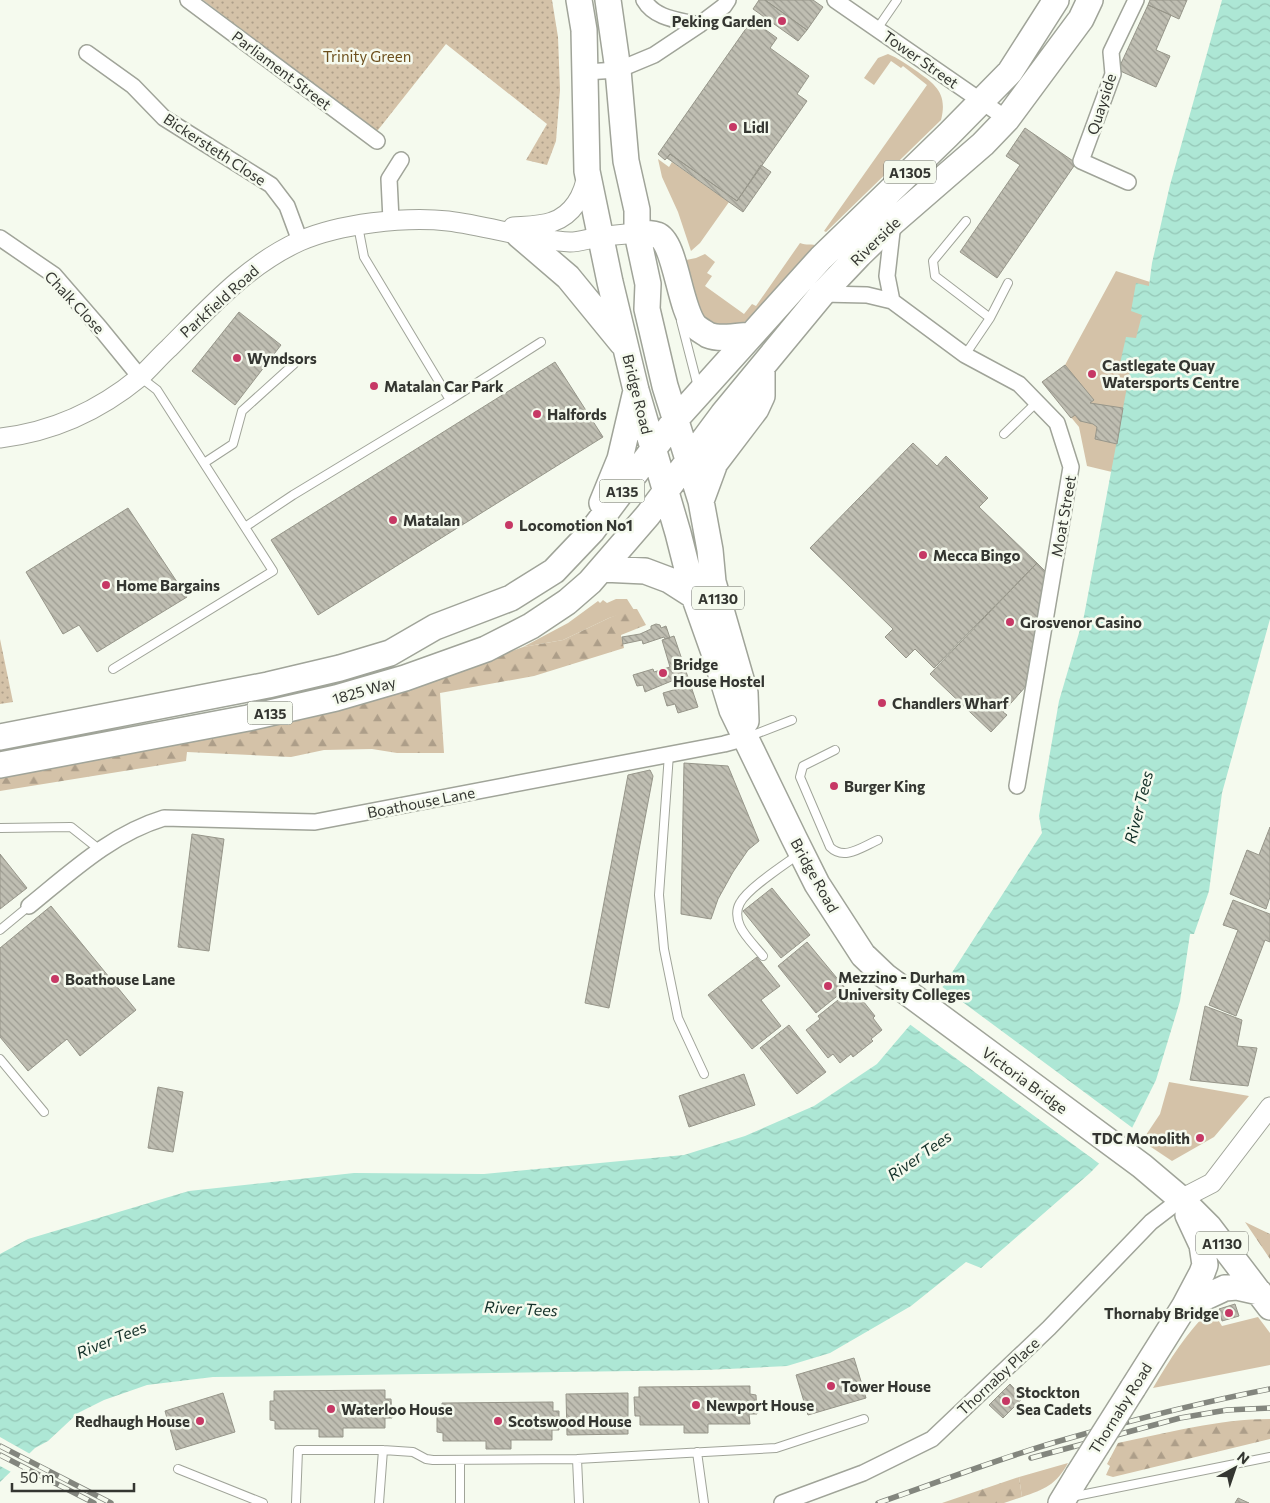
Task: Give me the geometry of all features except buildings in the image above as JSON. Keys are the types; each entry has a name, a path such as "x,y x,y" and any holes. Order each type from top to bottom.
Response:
{"main road":[{"name":"Bridge Road","path":"579,0 584,30 586,72 587,171 610,282 636,390 694,596 732,710 817,884 863,955 885,976 909,994"},
{"name":"Bridge Road","path":"608,0 618,70 626,161 648,284 647,309 665,386 701,501 710,550 713,582 745,693 746,738"},
{"name":"Riverside","path":"652,450 676,419 828,251 982,102 1010,72 1056,0"},
{"name":"Riverside","path":"665,490 723,414 822,294 858,255 983,144 1007,119 1081,19 1090,0"},
{"path":"508,232 568,277 627,349"},
{"path":"638,233 658,235 669,246 686,307 695,326 710,336 751,335"},
{"path":"701,501 715,463 756,409 762,396 762,368"},
{"path":"592,531 606,490 620,459 636,390"},
{"name":"1825 Way","path":"0,737 268,685 340,668 390,653 435,627 511,598 562,565 592,531 652,450"},
{"name":"1825 Way","path":"0,765 266,714 336,698 405,678 486,650 531,626 567,602 590,582 648,515 665,490"},
{"path":"602,569 645,572 669,580 694,596"},
{"name":"Victoria Bridge","path":"909,994 1142,1166 1181,1199"},
{"name":"A1130","path":"1181,1199 1209,1227 1264,1300"},
{"name":"A1130","path":"1181,1199 1202,1245 1205,1265 1184,1307"},
{"name":"A1130","path":"1184,1307 1225,1288 1237,1287 1264,1300"},
{"name":"Thornaby Road","path":"1058,1502 1078,1475 1184,1307"}],"street":[{"name":"Parliament Street","path":"188,0 377,141"},
{"path":"644,0 647,6 661,16 698,25"},
{"path":"586,72 618,70 654,55 724,6 728,0"},
{"name":"Tower Street","path":"835,0 1007,119"},
{"name":"Quayside","path":"1128,182 1081,161 1113,74 1111,52 1136,0"},
{"name":"Bickersteth Close","path":"87,53 133,86 164,118 272,185 287,206 300,241"},
{"path":"392,220 389,180 401,160"},
{"path":"508,232 551,223 566,216 576,205 585,188 587,171"},
{"name":"Parkfield Road","path":"0,438 56,426 100,405 140,377 229,288 256,266 300,241 329,232 392,220 447,220 572,242 601,236 638,233"},
{"path":"892,301 887,276 893,222"},
{"name":"Chalk Close","path":"0,238 54,275 140,377"},
{"name":"Moat Street","path":"822,294 867,295 892,301 965,356 1019,384 1057,423 1072,467 1017,786"},
{"name":"Boathouse Lane","path":"29,906 100,850 127,832 164,818 314,822 746,738"},
{"path":"1181,1199 1212,1183 1270,1107"},
{"name":"Thornaby Place","path":"782,1503 863,1473 932,1439 1049,1328 1151,1222 1181,1199"}],"lane":[{"path":"877,29 897,0"},
{"path":"966,221 933,261 935,276 990,318"},
{"path":"358,226 364,257 450,400"},
{"name":"Bridge Road","path":"675,272 681,323 696,383 692,395 676,419"},
{"path":"965,356 990,318 1008,283"},
{"path":"244,527 541,342"},
{"path":"204,463 234,444 242,411 294,364"},
{"path":"113,669 273,571 157,390 140,377"},
{"path":"1004,434 1037,402"},
{"path":"746,738 792,720"},
{"path":"835,750 803,766 800,778 830,847 835,852 841,854 848,853 878,840"},
{"path":"668,754 659,894 664,949 678,1018 704,1074"},
{"path":"0,828 71,827 100,850"},
{"path":"764,956 740,926 738,918 739,904 760,883 801,853"},
{"path":"0,930 29,906"},
{"path":"0,1059 44,1112"},
{"path":"296,1503 298,1450 413,1452 426,1459 433,1460 577,1459 776,1448 864,1419"},
{"path":"379,1503 383,1450"},
{"path":"697,1452 704,1503"},
{"path":"1058,1502 1270,1456"},
{"path":"577,1459 579,1503"},
{"path":"460,1460 460,1503"},
{"path":"178,1469 263,1503"}],"green space":[{"name":"Trinity Green","path":"203,0 552,0 558,37 560,90 556,141 547,165 526,160 547,124 446,44 378,130 373,130"},
{"path":"888,54 902,61 934,85 943,103 941,120 826,232 824,231 927,85 903,66 901,68 891,61 874,85 864,78 878,58"},
{"path":"658,159 669,167 672,162 729,202 700,243 691,251 678,212 662,177"},
{"path":"800,243 818,246 756,313 742,324 716,326 698,309 686,260 705,254 715,262 707,273 712,276 705,286 744,314 752,304 756,306"},
{"name":"Castlegate Quay Watersports Centre","path":"1116,271 1150,282 1112,472 1087,466 1079,427 1042,382 1065,365"},
{"path":"616,599 627,599 634,610 609,618 563,640 523,647 568,623 598,601 600,603 603,600 607,603"},
{"path":"631,609 637,609 646,625 621,635 624,648 534,676 440,693 444,753 397,753 372,749 324,750 291,757 187,752 186,761 0,791 0,775 476,664 523,647 563,640"},
{"path":"0,639 13,702 0,704"},
{"path":"1169,1082 1249,1096 1214,1137 1172,1161 1142,1141 1160,1114"},
{"path":"1245,1222 1270,1234 1270,1259"},
{"path":"1211,1309 1222,1326 1258,1317 1270,1333 1270,1365 1153,1388 1179,1346"},
{"path":"1270,1419 1270,1439 1113,1477 1106,1475 1110,1466 1107,1464 1118,1443 1212,1424"},
{"path":"1068,1463 1059,1476 1049,1485 1022,1497 1019,1477"},
{"path":"1019,1477 1022,1497 1004,1503 942,1503"}],"water":[{"name":"River Tees","path":"1222,0 1270,0 1270,619 1222,793 1209,891 1194,934 1190,934 1180,1001 1156,1080 1130,1132 1090,1173 981,1268 966,1262 911,1306 830,1353 787,1366 706,1370 213,1377 147,1385 104,1400 78,1413 48,1441 35,1448 0,1482 0,1254 28,1239 189,1191 354,1173 484,1174 684,1155 745,1136 814,1106 877,1064 944,985 1042,833 1039,816 1059,701 1084,616 1130,371 1119,368 1126,337 1136,338 1142,315 1131,311 1136,283 1149,286 1152,263 1170,185"}],"pier":[{"path":"941,986 1134,1129 1131,1134 1101,1165 908,1023"},
{"path":"0,1437 32,1455 13,1473 0,1466"}],"railway":[{"path":"878,1503 1046,1445 1170,1411 1270,1389"},
{"path":"1031,1458 1180,1418 1227,1410 1270,1408"},
{"path":"0,1446 111,1503"},
{"path":"0,1455 94,1503"}],"place":[{"name":"Peking Garden","path":"782,21"},
{"name":"Lidl","path":"733,127"},
{"name":"Wyndsors","path":"237,358"},
{"name":"Castlegate Quay Watersports Centre","path":"1092,374"},
{"name":"Matalan Car Park","path":"374,386"},
{"name":"Halfords","path":"537,414"},
{"name":"Matalan","path":"393,520"},
{"name":"Locomotion No1","path":"509,525"},
{"name":"Mecca Bingo","path":"923,555"},
{"name":"Home Bargains","path":"106,585"},
{"name":"Grosvenor Casino","path":"1010,622"},
{"name":"Bridge House Hostel","path":"663,673"},
{"name":"Chandlers Wharf","path":"882,703"},
{"name":"Burger King","path":"834,786"},
{"name":"Boathouse Lane","path":"55,979"},
{"name":"Mezzino - Durham University Colleges","path":"828,986"},
{"name":"TDC Monolith","path":"1200,1138"},
{"name":"Thornaby Bridge","path":"1229,1313"},
{"name":"Tower House","path":"831,1386"},
{"name":"Stockton Sea Cadets","path":"1006,1401"},
{"name":"Newport House","path":"696,1405"},
{"name":"Waterloo House","path":"331,1409"},
{"name":"Redhaugh House","path":"200,1421"},
{"name":"Scotswood House","path":"498,1421"}]}
